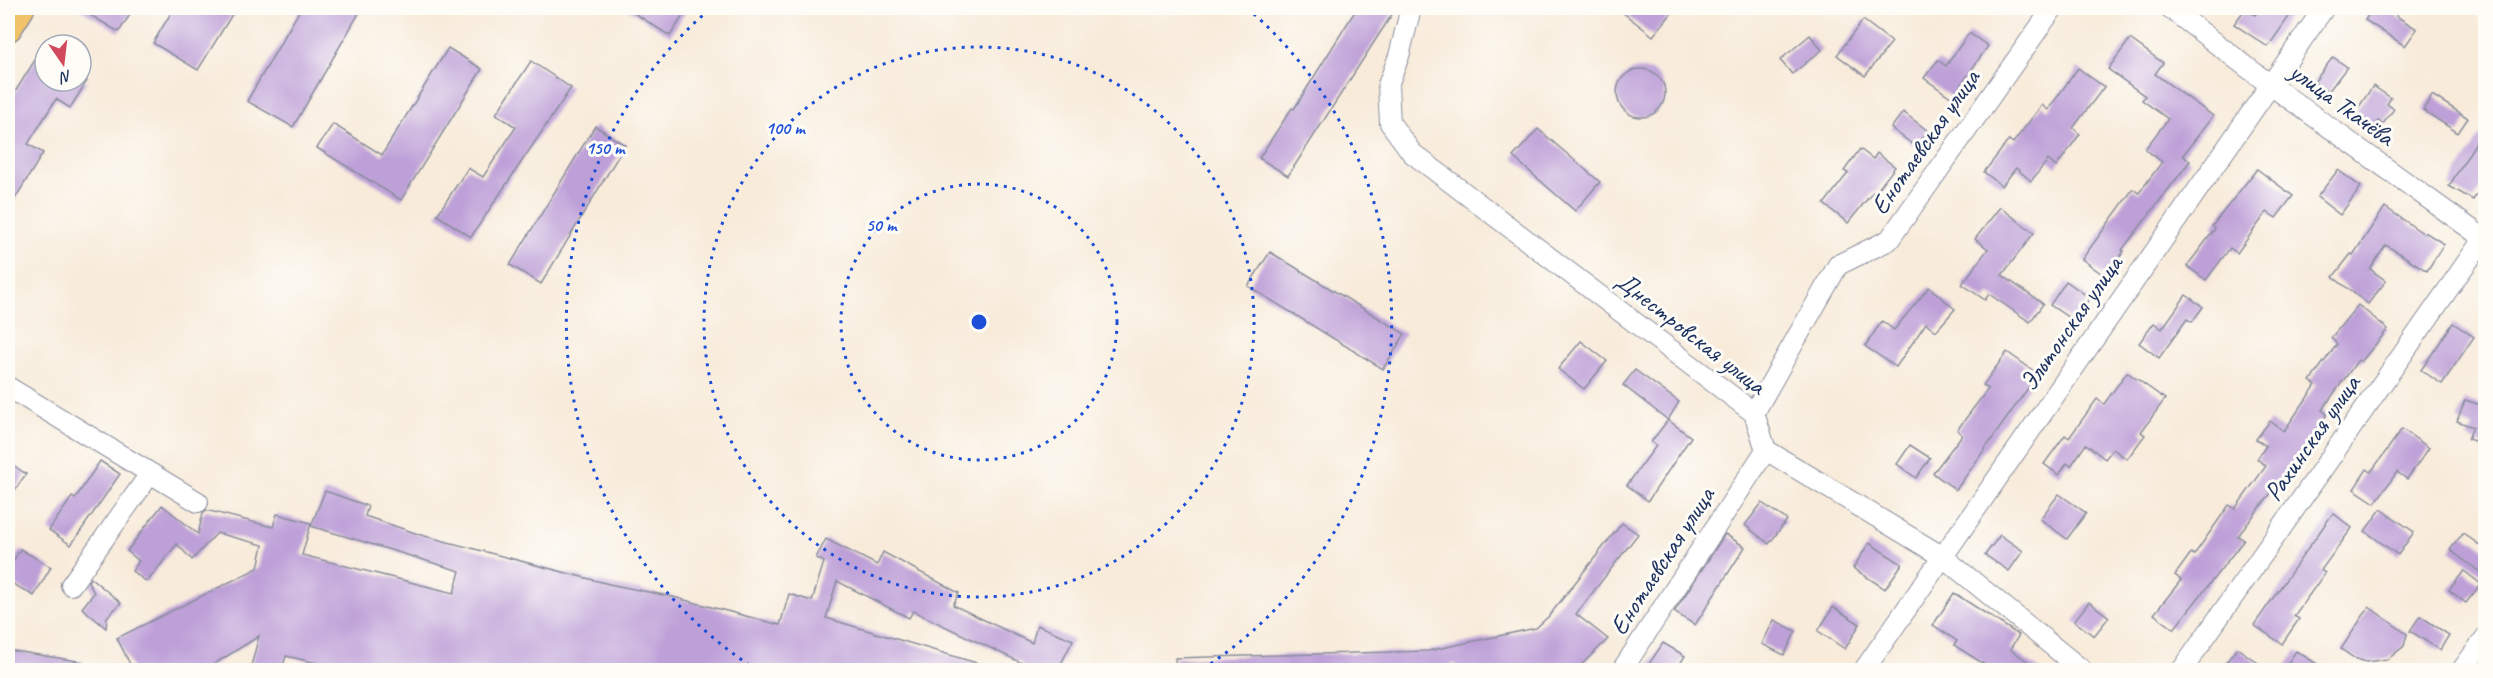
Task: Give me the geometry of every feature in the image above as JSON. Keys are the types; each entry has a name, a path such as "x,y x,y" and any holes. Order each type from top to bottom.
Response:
{"highway":[{"path":"8,27 20,8"}],"street":[{"name":"Днестровская улица","path":"1411,8 1388,85 1390,123 1412,153 1754,413 1766,450"},
{"name":"Енотаевская улица","path":"1754,413 1838,265 1889,240 2053,8"},
{"name":"улица Ткачёва","path":"2170,8 2269,84 2485,238"},
{"name":"Эльтонская улица","path":"1864,670 2324,8"},
{"name":"Рахинская улица","path":"2182,670 2485,238"},
{"path":"8,387 198,502"},
{"name":"Енотаевская улица","path":"1622,670 1766,450"},
{"path":"1766,450 1943,556 2082,670"},
{"path":"71,585 150,474"},
{"path":"2462,670 2486,637"}],"building":[{"path":"78,8 134,8 119,32"},
{"path":"174,8 236,8 198,70 153,43"},
{"path":"301,8 362,8 293,127 247,101"},
{"path":"626,8 688,8 670,36"},
{"path":"1357,8 1396,8 1288,176 1259,158 1292,108 1294,109"},
{"path":"1617,8 1676,8 1653,36"},
{"path":"2260,8 2295,8 2268,47 2234,24 2245,9 2255,15"},
{"path":"2373,8 2402,8 2396,16 2417,29 2405,46 2365,20"},
{"path":"1863,20 1892,42 1865,76 1837,55"},
{"path":"1969,33 1988,46 1952,98 1924,78 1938,60 1946,66"},
{"path":"1810,35 1822,50 1792,74 1780,60"},
{"path":"2130,39 2163,63 2155,74 2213,116 2183,155 2190,161 2122,250 2124,251 2106,277 2082,259 2133,189 2139,193 2162,162 2145,149 2168,119 2142,100 2145,96 2108,69"},
{"path":"448,48 482,69 401,200 317,148 333,124 382,155"},
{"path":"2333,57 2347,67 2328,92 2314,82"},
{"path":"531,61 571,88 471,237 437,215 468,168 483,177 516,127 496,114"},
{"path":"33,63 33,93 79,93 70,108 56,99 28,144 43,153 8,210 8,103"},
{"path":"2078,68 2104,87 2073,128 2080,134 2056,167 2048,160 2031,181 2016,168 2002,186 1984,172 2009,140 2013,143 2042,105 2048,110"},
{"path":"1641,69 1658,76 1665,93 1658,110 1641,117 1624,110 1617,93 1624,76"},
{"path":"2373,86 2391,98 2387,104 2394,109 2383,124 2378,121 2374,128 2354,114"},
{"path":"2432,95 2468,118 2458,133 2423,110"},
{"path":"1903,112 1928,131 1916,147 1891,128"},
{"path":"595,126 625,145 541,284 510,265"},
{"path":"2486,126 2486,180 2473,200 2449,186"},
{"path":"1538,129 1600,182 1575,211 1513,157"},
{"path":"1860,149 1873,159 1877,153 1895,167 1848,223 1824,204 1848,173 1844,171"},
{"path":"2257,169 2293,196 2276,218 2267,212 2237,253 2230,248 2206,280 2187,266 2215,229 2212,226"},
{"path":"2338,170 2361,187 2340,215 2317,197"},
{"path":"2000,207 2034,233 2002,275 2043,304 2030,322 1989,294 1985,300 1962,284 1988,249 1975,239"},
{"path":"2385,207 2424,234 2425,232 2444,244 2427,271 2386,245 2370,269 2386,281 2368,304 2333,277 2351,254 2353,255"},
{"path":"1270,252 1405,334 1383,369 1248,286"},
{"path":"2066,281 2090,298 2074,321 2050,305"},
{"path":"1929,287 1955,309 1936,331 1926,323 1896,367 1865,346 1882,321 1894,330"},
{"path":"2186,295 2203,307 2192,322 2187,319 2159,358 2139,343 2154,323 2162,329"},
{"path":"2358,305 2388,329 2361,362 2358,360 2322,410 2327,414 2306,447 2238,536 2244,540 2174,629 2154,614 2181,580 2175,575 2191,553 2194,555 2229,505 2235,509 2266,466 2257,459 2266,446 2256,439 2270,421 2284,431 2316,385 2310,381 2337,344 2331,338"},
{"path":"2453,323 2474,337 2442,384 2421,370"},
{"path":"1581,341 1607,361 1584,389 1558,369"},
{"path":"2007,352 2038,374 1956,490 1933,473 1962,435 1957,430 1988,389 1983,385"},
{"path":"1635,370 1679,402 1668,420 1623,385"},
{"path":"2127,372 2165,399 2141,432 2145,435 2127,459 2113,449 2105,459 2086,444 2071,466 2067,463 2059,475 2044,464 2065,435 2069,438 2097,399 2104,404"},
{"path":"2486,397 2486,445 2468,439 2473,427 2457,421 2465,400 2481,405"},
{"path":"1668,420 1691,437 1648,501 1627,485 1656,446 1651,442"},
{"path":"2402,429 2429,448 2407,479 2397,472 2375,503 2354,489 2367,469 2371,472"},
{"path":"1910,445 1930,458 1916,478 1897,464"},
{"path":"100,461 120,474 71,545 49,530 72,497 75,499"},
{"path":"8,462 26,474 8,500"},
{"path":"325,491 368,506 365,516 421,535 609,584 673,597 780,625 789,594 812,601 824,562 816,558 826,539 877,565 883,552 959,593 953,605 1032,643 1037,625 1073,640 1058,670 1019,670 1022,663 913,611 909,618 837,581 826,618 990,667 990,670 339,670 286,656 282,670 250,670 259,636 205,670 133,670 117,638 258,568 263,545 217,533 192,560 177,544 147,582 132,571 139,561 127,551 162,505 198,534 203,513 206,510 273,527 277,514 311,523 302,555 454,593 460,571 311,526"},
{"path":"2059,494 2086,513 2067,539 2040,519"},
{"path":"1762,503 1787,520 1769,544 1745,525"},
{"path":"2381,509 2414,532 2398,555 2365,531"},
{"path":"2333,513 2352,528 2321,570 2325,573 2294,616 2299,619 2282,644 2254,625"},
{"path":"1622,523 1638,534 1576,614 1608,639 1578,668 1572,670 1457,670 1456,664 1429,669 1384,670 1176,670 1175,658 1428,651 1536,628 1549,616"},
{"path":"2463,533 2486,550 2486,565 2480,572 2450,550"},
{"path":"1725,534 1745,547 1695,625 1674,612"},
{"path":"2000,535 2023,551 2009,571 1985,555"},
{"path":"1869,543 1902,564 1885,589 1853,568"},
{"path":"20,549 51,567 34,596 8,581 8,571"},
{"path":"2464,571 2481,584 2466,603 2449,590"},
{"path":"91,578 121,603 107,617 106,628 82,608 94,593 88,581"},
{"path":"1954,593 2019,635 2010,649 2040,670 1993,670 1954,645 1957,641 1933,625"},
{"path":"2089,602 2109,617 2094,636 2074,621"},
{"path":"1833,607 1860,624 1845,649 1818,631"},
{"path":"2369,607 2407,634 2404,646 2388,659 2366,662 2354,658 2341,649"},
{"path":"2420,616 2449,635 2440,650 2410,631"},
{"path":"1774,620 1796,631 1784,655 1762,644"},
{"path":"1663,643 1685,656 1676,670 1645,670"},
{"path":"2237,648 2268,670 2220,670"},
{"path":"8,650 83,662 83,670 8,670"},
{"path":"2296,651 2327,670 2283,670"}]}
